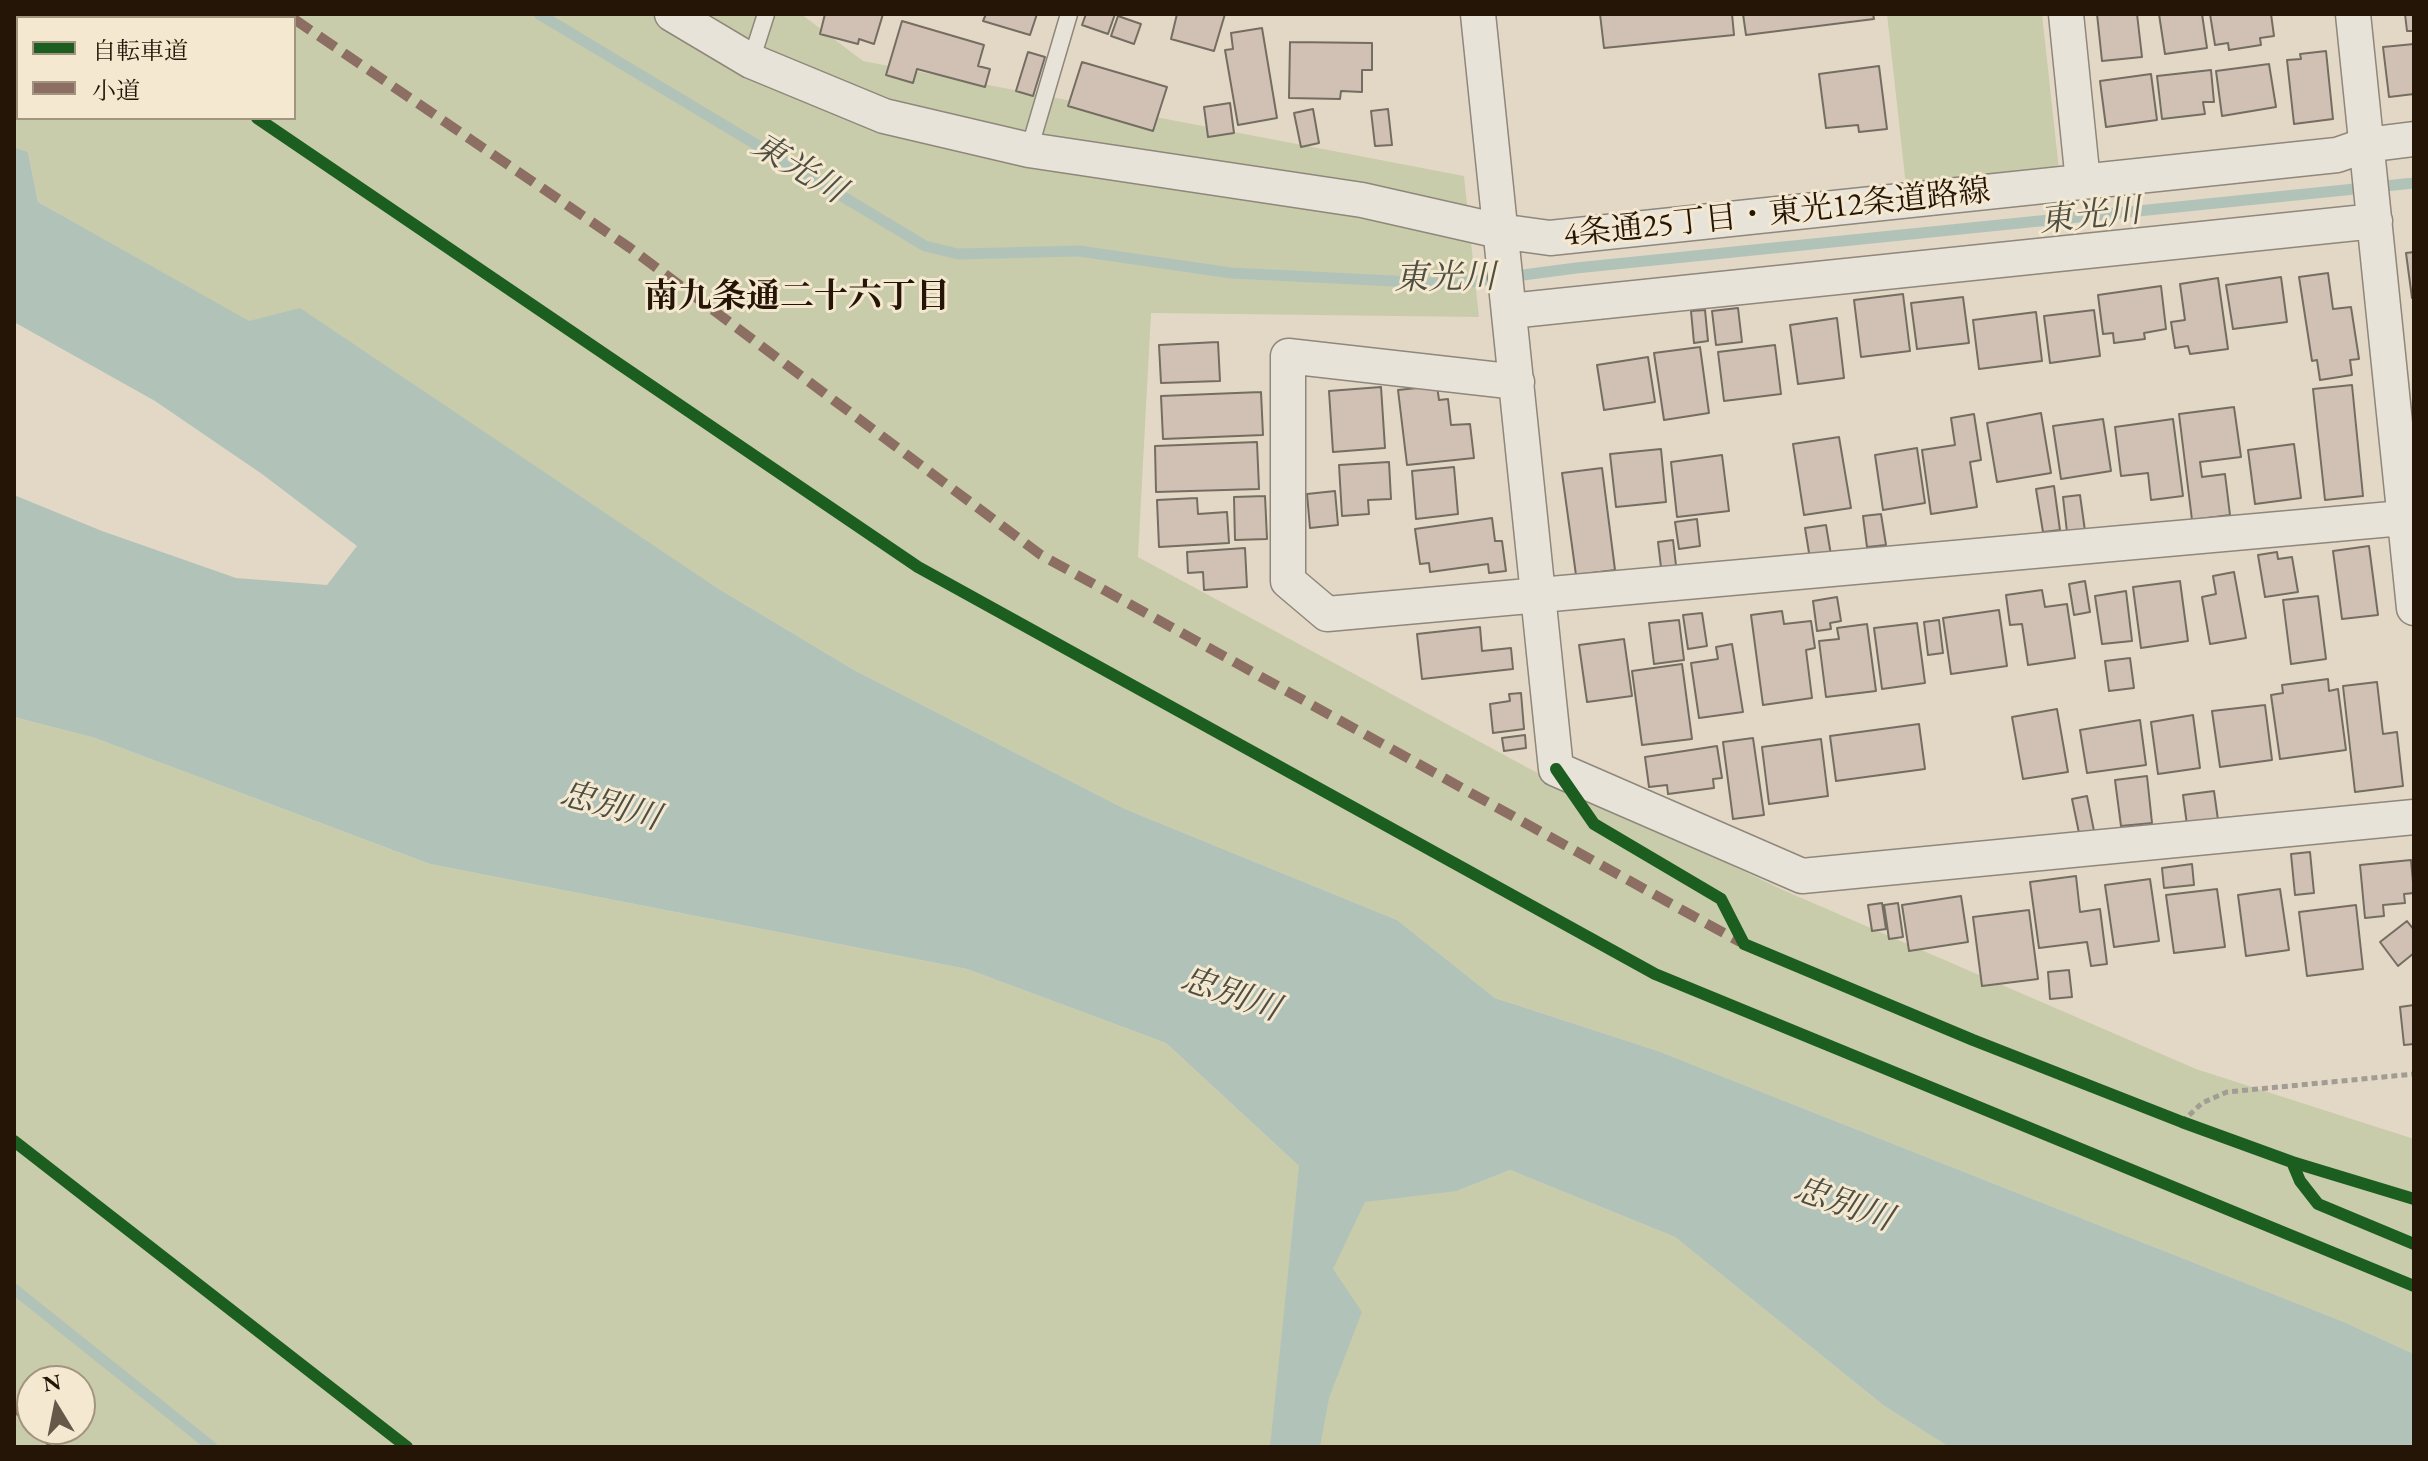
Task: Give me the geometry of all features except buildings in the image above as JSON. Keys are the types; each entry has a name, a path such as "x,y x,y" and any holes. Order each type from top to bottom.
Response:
{"street":[{"name":"4条通25丁目・東光12条道路線","path":"672,14 751,61 884,116 1029,150 1362,200 1502,245 2337,155 2371,186 2414,139"},
{"path":"1478,14 1556,769 1802,876 2414,817"},
{"path":"2066,14 2083,182"},
{"path":"2353,14 2409,517 2414,608"},
{"path":"1510,302 2371,186"},
{"path":"1517,382 1288,356 1288,581 1327,614 2409,517"}],"lane":[{"path":"751,61 766,14"},
{"path":"1029,150 1069,14"}],"path":[{"path":"2182,1122 2202,1103 2227,1092 2414,1074"},
{"path":"2168,1116 2196,1127"}],"green space":[{"path":"14,14 801,14 863,61 1464,176 1479,317 1151,313 1138,557 1532,770 1783,890 2196,1069 2414,1139 2414,1354 2344,1322 1658,1051 1495,998 1397,920 1125,809 854,670 714,586 38,202 28,152 14,147"},
{"path":"1887,14 2042,14 2059,170 1906,186"},
{"path":"14,717 95,738 430,864 967,969 1166,1043 1299,1166 1457,1191 1510,1170 1675,1237 1883,1405 1949,1447 14,1447"}],"water":[{"name":"忠別川","path":"14,147 28,152 38,202 249,321 300,308 714,586 854,670 1125,809 1397,920 1495,998 1658,1051 2344,1322 2414,1354 2414,1447 1949,1447 1883,1405 1675,1237 1510,1170 1457,1191 1365,1202 1333,1269 1362,1312 1329,1398 1320,1447 1270,1447 1299,1166 1166,1043 967,969 430,864 95,738 14,717 14,495 102,531 236,578 327,585 357,546 262,474 155,401 14,322"}],"waterway":[{"name":"東光川","path":"539,14 925,246 958,254 1079,251 1231,273 1455,284 1576,268 2414,183"},
{"path":"14,1289 212,1447"}],"marked path":[{"path":"296,20 630,248 1041,555 1740,942"}],"cycle path":[{"path":"260,120 918,567 1655,974 2414,1286"},
{"path":"1556,769 1594,824 1721,899 1744,944 1973,1040 2182,1122 2292,1162 2414,1199"},
{"path":"14,1141 407,1447"},
{"path":"2292,1162 2300,1181 2318,1204 2414,1244"}],"district":[{"name":"南九条通二十六丁目","path":"797,298"}]}
